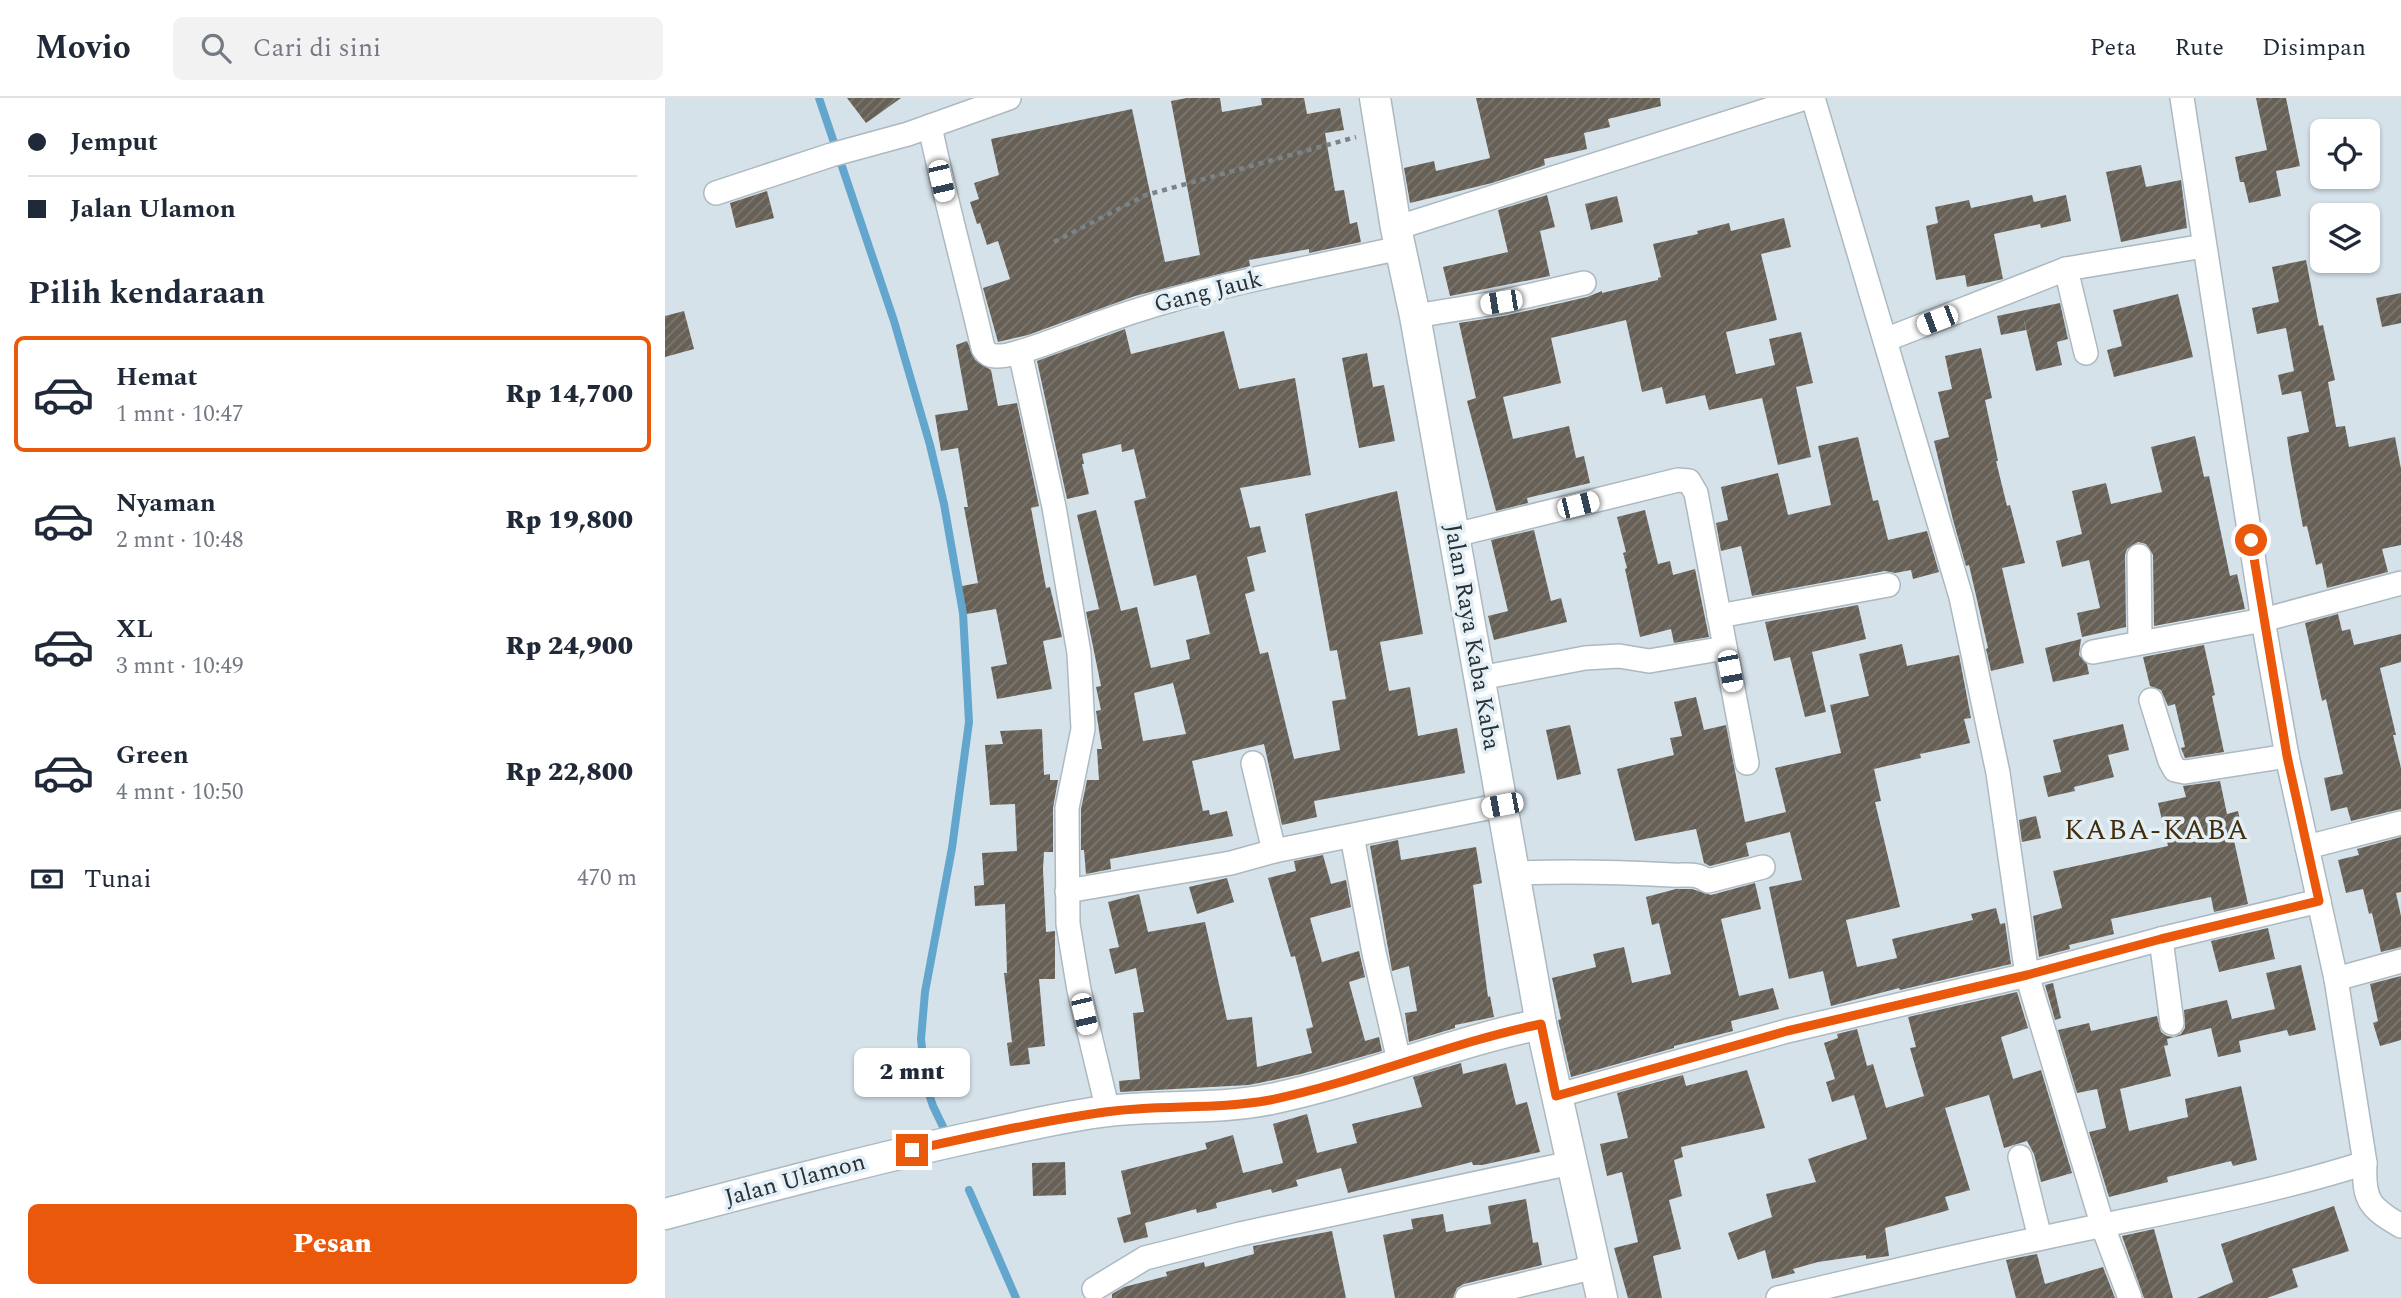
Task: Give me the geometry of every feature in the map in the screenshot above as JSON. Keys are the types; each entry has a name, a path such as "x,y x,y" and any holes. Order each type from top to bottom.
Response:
{"street":[{"path":"716,193 831,155 908,134 1009,98"},
{"name":"Jalan Raya Kaba Kaba","path":"1375,98 1541,1024 1602,1298"},
{"name":"Gang Jauk","path":"930,125 983,348 986,353 997,357 1020,352 1134,311 1398,238 1805,98"},
{"path":"1813,98 1961,597 1998,773 2027,975 2103,1227 2130,1298"},
{"path":"2182,98 2263,620 2287,756 2336,979 2365,1163 2363,1186 2369,1203 2380,1214 2401,1226"},
{"path":"1885,340 2066,269 2204,246"},
{"path":"2066,269 2086,353"},
{"path":"1415,316 1501,302 1584,283"},
{"path":"1020,352 1054,508 1080,664 1083,729 1067,808 1068,924 1079,990 1108,1111"},
{"path":"1455,535 1678,480 1689,481 1696,493 1747,763"},
{"path":"2139,556 2140,641"},
{"path":"2093,652 2140,641 2263,620 2401,583"},
{"path":"1719,616 1888,585"},
{"path":"1480,678 1585,658 1619,656 1649,661 1725,648"},
{"path":"2151,700 2175,769 2185,772 2287,756"},
{"path":"1254,763 1274,851"},
{"path":"1067,891 1231,863 1274,851 1502,805"},
{"path":"2307,847 2401,823"},
{"path":"1352,836 1374,953 1400,1065"},
{"path":"1514,873 1620,871 1696,874 1708,881 1763,867"},
{"path":"1556,1096 1787,1031 2027,975 2319,901"},
{"path":"2161,939 2172,1023"},
{"path":"2336,979 2401,961"},
{"name":"Jalan Ulamon","path":"665,1214 864,1161 1010,1129 1108,1111 1241,1105 1331,1086 1498,1033 1541,1024"},
{"path":"2020,1157 2040,1238"},
{"path":"1094,1289 1145,1258 1240,1234 1571,1163"},
{"path":"1778,1298 2040,1238 2103,1227 2284,1185 2365,1163"},
{"path":"1467,1298 1595,1267"}],"path":[{"path":"1054,242 1146,195 1381,131"}],"building":[{"path":"847,98 901,98 866,123"},
{"path":"1220,98 1222,112 1262,105 1261,98 1304,98 1307,114 1340,108 1344,130 1325,133 1335,191 1344,190 1350,224 1357,222 1361,242 1309,253 1309,249 1249,260 1250,266 1135,296 1028,335 998,342 983,288 1010,279 998,241 987,245 970,202 979,199 974,183 999,175 991,139 1132,109 1165,262 1200,255 1171,101"},
{"path":"1476,98 1660,98 1661,106 1608,119 1610,127 1584,133 1587,149 1544,159 1545,165 1492,183 1410,203 1404,168 1434,161 1436,171 1490,158"},
{"path":"2256,98 2286,98 2300,166 2276,171 2281,196 2249,203 2244,182 2240,182 2235,157 2267,150"},
{"path":"2141,165 2146,187 2181,180 2187,228 2121,242 2106,172"},
{"path":"767,191 774,218 736,228 730,203"},
{"path":"1547,195 1555,227 1540,231 1550,276 1450,296 1443,267 1508,252 1498,210"},
{"path":"2032,195 2034,202 2066,195 2071,221 2041,228 2040,224 1994,234 2003,279 1967,287 1965,275 1936,280 1926,226 1938,223 1935,207 1969,200 1971,208"},
{"path":"1617,196 1623,222 1591,230 1585,204"},
{"path":"1784,218 1791,247 1761,254 1777,320 1726,332 1736,374 1775,365 1769,339 1801,332 1813,383 1796,387 1811,457 1778,465 1762,398 1709,410 1705,395 1666,404 1662,387 1642,392 1626,320 1551,338 1561,383 1503,397 1513,439 1569,426 1576,458 1584,456 1590,483 1527,498 1528,503 1496,511 1467,401 1476,398 1459,323 1504,316 1658,280 1661,277 1653,244 1698,234 1697,231 1729,223 1731,231"},
{"path":"2306,260 2319,326 2323,325 2335,380 2328,382 2336,427 2345,426 2349,447 2395,437 2401,469 2401,545 2382,549 2388,572 2327,588 2322,563 2316,565 2307,526 2303,527 2291,464 2287,437 2309,432 2301,391 2282,395 2278,375 2294,371 2286,328 2257,334 2252,308 2279,302 2272,267"},
{"path":"2401,293 2401,323 2382,327 2376,298"},
{"path":"2178,294 2193,357 2114,377 2107,350 2122,346 2113,310"},
{"path":"2060,303 2068,339 2057,342 2062,365 2036,371 2023,316 2026,330 2001,335 1997,316"},
{"path":"684,311 694,349 665,357 665,316"},
{"path":"1125,329 1131,354 1224,331 1239,389 1295,378 1311,475 1240,488 1250,528 1260,526 1266,552 1247,557 1255,591 1245,594 1260,654 1268,652 1294,759 1340,750 1332,701 1346,699 1337,650 1330,651 1305,514 1397,491 1423,634 1380,642 1389,691 1410,687 1418,736 1457,728 1465,773 1314,801 1317,817 1282,825 1264,744 1192,761 1203,811 1209,810 1210,815 1227,811 1233,836 1110,859 1111,869 1086,874 1084,850 1081,850 1081,809 1087,780 1099,780 1097,749 1102,749 1096,711 1101,710 1096,687 1101,686 1086,612 1099,609 1077,515 1096,510 1121,611 1137,607 1151,668 1190,659 1186,640 1210,634 1196,575 1154,586 1134,501 1146,498 1134,449 1122,452 1121,444 1082,454 1089,494 1067,499 1037,361","holes":["1173,683 1186,734 1143,741 1134,693"]},
{"path":"967,341 975,360 991,370 998,406 1017,403 1039,506 1031,508 1046,588 1050,587 1062,637 1043,641 1052,689 997,699 991,667 1007,664 996,609 967,614 962,586 978,583 964,507 968,507 958,448 941,451 935,415 968,410 956,345"},
{"path":"1981,348 1992,398 1985,400 1996,461 2025,563 2002,568 2024,663 1991,671 1969,565 1966,566 1953,520 1934,441 1949,437 1938,392 1952,389 1945,356"},
{"path":"1367,353 1373,387 1384,385 1395,441 1359,448 1342,358"},
{"path":"2195,436 2204,477 2209,476 2230,576 2237,574 2245,609 2154,626 2153,555 2146,544 2138,542 2127,549 2125,555 2126,627 2082,637 2077,613 2100,608 2089,560 2062,567 2056,541 2082,534 2072,491 2106,483 2111,504 2162,492 2151,447"},
{"path":"1858,437 1873,501 1878,500 1888,540 1927,531 1939,572 1913,579 1911,570 1895,573 1885,571 1752,596 1741,546 1721,551 1716,523 1728,520 1721,487 1778,473 1788,515 1831,505 1818,446"},
{"path":"1645,510 1658,564 1670,561 1673,575 1695,569 1709,637 1674,643 1671,629 1640,637 1625,569 1627,568 1623,553 1626,552 1617,517"},
{"path":"1534,530 1551,601 1561,598 1567,622 1494,640 1488,616 1508,611 1491,540"},
{"path":"1858,605 1866,639 1812,652 1826,712 1805,717 1790,657 1774,661 1765,622"},
{"path":"2338,614 2342,631 2350,629 2354,645 2401,634 2401,662 2380,668 2401,768 2401,809 2351,821 2347,807 2331,811 2324,778 2343,774 2326,699 2322,701 2305,623"},
{"path":"2081,639 2079,655 2087,664 2089,674 2053,682 2045,648"},
{"path":"1902,644 1907,666 1959,655 1971,718 1964,719 1970,743 1920,754 1921,758 1874,769 1881,801 1875,802 1900,907 1846,920 1857,967 1897,958 1892,939 1973,920 1971,914 1996,908 2000,924 2005,923 2011,964 1831,1006 1823,971 1789,979 1769,887 1802,880 1790,832 1746,843 1749,856 1710,866 1704,863 1696,829 1635,841 1617,769 1674,755 1670,738 1682,736 1674,702 1696,697 1704,730 1726,725 1745,822 1786,812 1775,768 1841,753 1830,705 1869,696 1859,654"},
{"path":"2204,645 2224,752 2185,758 2181,748 2185,747 2175,704 2168,706 2161,690 2150,686 2143,657"},
{"path":"2123,724 2129,750 2108,755 2114,777 2048,797 2043,776 2061,772 2053,740"},
{"path":"1570,725 1581,774 1557,780 1546,730"},
{"path":"1042,729 1044,775 1050,774 1050,780 1058,780 1053,808 1053,852 1044,852 1043,869 1046,932 1055,931 1055,979 1039,979 1045,1046 1028,1048 1030,1064 1010,1066 1007,1043 1012,1042 1004,973 1007,973 1005,904 975,906 974,886 984,885 982,853 1017,851 1015,804 990,805 985,745 1003,744 1000,731"},
{"path":"2220,781 2227,814 2238,811 2243,833 2233,836 2248,904 2214,912 2211,897 2111,919 2114,934 2069,945 2070,949 2039,957 2033,916 2062,908 2053,871 2168,846 2158,803 2186,797 2183,786"},
{"path":"2036,816 2041,838 2022,842 2019,820"},
{"path":"2401,837 2401,892 2396,893 2401,916 2401,947 2381,952 2363,889 2346,893 2338,860 2359,855 2357,849"},
{"path":"1398,840 1401,860 1476,847 1482,883 1473,885 1488,997 1490,996 1494,1017 1455,1025 1455,1028 1409,1042 1405,1013 1417,1011 1409,966 1392,971 1370,846"},
{"path":"1323,855 1331,884 1346,880 1351,907 1310,918 1322,962 1359,951 1365,977 1349,982 1365,1041 1379,1037 1382,1051 1301,1074 1248,1085 1120,1092 1119,1081 1140,1079 1133,1013 1144,1012 1136,968 1115,974 1109,949 1119,947 1108,902 1139,894 1148,932 1205,922 1227,1020 1252,1017 1257,1067 1312,1053 1306,1029 1313,1027 1295,956 1291,957 1268,878 1296,871 1294,861"},
{"path":"1227,878 1234,902 1197,914 1189,887"},
{"path":"1755,883 1761,909 1721,919 1739,996 1773,988 1779,1009 1731,1021 1733,1031 1571,1077 1552,978 1596,967 1593,954 1624,947 1632,983 1671,974 1659,923 1652,925 1646,897 1676,889 1692,889 1711,895"},
{"path":"2268,928 2275,959 2219,972 2211,941"},
{"path":"2301,965 2316,1030 2289,1036 2287,1030 2239,1041 2241,1052 2218,1057 2211,1028 2167,1039 2168,1045 2164,1046 2171,1076 2120,1089 2129,1131 2188,1117 2185,1099 2241,1086 2257,1160 2233,1166 2231,1161 2167,1177 2168,1182 2109,1197 2089,1132 2106,1128 2097,1089 2077,1093 2058,1030 2089,1023 2091,1031 2157,1016 2161,1032 2174,1037 2181,1034 2185,1028 2184,1010 2227,1000 2232,1019 2275,1009 2266,973"},
{"path":"2401,976 2401,1040 2380,1046 2373,1023 2378,1021 2370,984"},
{"path":"2053,983 2061,1018 2055,1020 2045,985"},
{"path":"2017,992 2028,1028 2001,1037 2013,1079 2041,1070 2072,1173 2041,1182 2034,1154 2027,1141 2004,1148 1989,1095 1945,1108 1970,1190 1945,1197 1949,1210 1885,1228 1889,1256 1866,1259 1866,1255 1818,1262 1793,1269 1795,1273 1772,1279 1765,1250 1738,1260 1728,1233 1772,1217 1766,1194 1816,1182 1808,1159 1867,1139 1854,1095 1832,1102 1826,1082 1835,1079 1824,1043 1838,1038 1837,1034 1857,1029 1867,1066 1873,1064 1886,1108 1924,1096 1910,1048 1916,1047 1908,1017"},
{"path":"1461,1063 1463,1074 1506,1063 1516,1105 1527,1102 1540,1152 1482,1165 1473,1165 1472,1162 1348,1193 1341,1168 1296,1180 1298,1186 1272,1193 1271,1189 1216,1203 1217,1208 1197,1213 1196,1209 1145,1223 1148,1237 1124,1243 1117,1218 1131,1214 1121,1171 1207,1149 1205,1143 1233,1135 1243,1173 1283,1163 1273,1124 1307,1114 1317,1153 1357,1143 1352,1124 1422,1107 1413,1077"},
{"path":"1747,1070 1765,1128 1681,1147 1683,1157 1674,1160 1682,1196 1669,1200 1681,1249 1653,1256 1662,1298 1628,1298 1614,1248 1638,1242 1622,1172 1607,1176 1600,1144 1628,1138 1617,1093 1683,1075 1686,1086"},
{"path":"1065,1162 1066,1195 1033,1196 1032,1163"},
{"path":"1526,1199 1533,1243 1538,1242 1542,1265 1464,1284 1457,1288 1453,1298 1395,1298 1383,1235 1413,1229 1411,1219 1443,1214 1446,1232 1491,1224 1488,1206"},
{"path":"2334,1206 2349,1251 2292,1269 2298,1287 2267,1298 2197,1298 2233,1282 2221,1244"},
{"path":"2154,1229 2173,1298 2144,1298 2122,1236"},
{"path":"1332,1231 1346,1298 1112,1298 1112,1294 1124,1287 1167,1276 1166,1272 1204,1262 1205,1267 1254,1254 1253,1246"},
{"path":"2037,1254 2045,1284 2103,1267 2115,1298 2016,1298 2006,1260"}],"waterway":[{"path":"819,98 894,321 930,445 944,504 963,613 969,722 952,848 925,992 921,1039 926,1085 948,1137"},
{"path":"969,1190 1016,1298"}],"district":[{"name":"KABA-KABA","path":"2157,830"}],"route":[{"path":"912,1150 1108,1111 1241,1105 1270,1100 1331,1086 1498,1033 1541,1024 1556,1096 1787,1031 2027,975 2319,901 2287,756 2251,540"}]}
